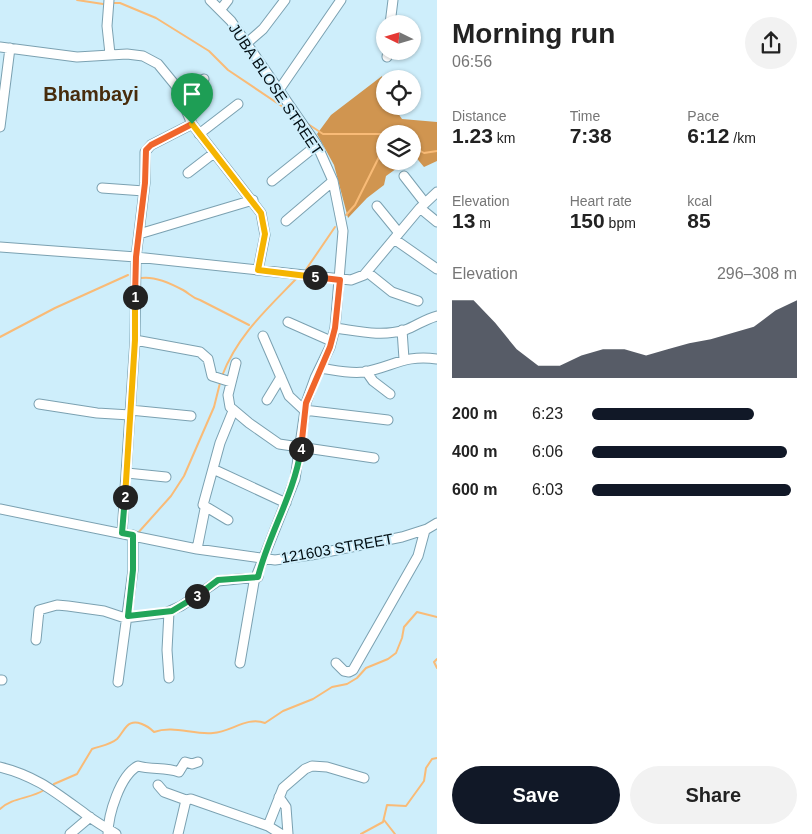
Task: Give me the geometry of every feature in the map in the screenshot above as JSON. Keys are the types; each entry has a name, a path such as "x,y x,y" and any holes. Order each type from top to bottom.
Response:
{"street":[{"path":"109,0 107,26 110,54"},
{"name":"JUBA BLOSE STREET","path":"210,0 221,9 247,43 317,145 333,181 343,231 335,328 309,392 304,410 301,448 295,479 251,592 240,663"},
{"path":"221,9 228,0"},
{"path":"247,43 263,30 285,0"},
{"path":"279,90 341,0"},
{"path":"391,15 393,0"},
{"path":"0,47 77,56 127,54 151,60 172,79 192,124 253,200 261,213 264,226 264,246 258,270"},
{"path":"0,127 10,48"},
{"path":"180,94 204,79"},
{"path":"199,134 238,104"},
{"path":"122,533 135,340 136,257 147,148 192,124"},
{"path":"272,181 317,145"},
{"path":"188,173 214,153"},
{"path":"404,176 422,205 437,222"},
{"path":"286,221 333,181"},
{"path":"102,188 144,191"},
{"path":"0,247 136,257 340,280 356,279 367,272 422,205 437,192"},
{"path":"139,234 253,200"},
{"path":"377,206 396,236 437,269"},
{"path":"367,272 392,292 418,301"},
{"path":"335,328 372,334 402,330 420,321 437,316"},
{"path":"288,322 331,341"},
{"path":"402,330 404,359"},
{"path":"263,336 292,400 304,410 388,420"},
{"path":"135,340 200,352 208,359 221,379 233,411 279,444 374,458"},
{"path":"320,368 347,372 366,371 404,359 420,357 437,359"},
{"path":"221,379 236,363"},
{"path":"366,371 373,381 390,394"},
{"path":"267,400 281,378"},
{"path":"39,404 97,413 191,416"},
{"path":"197,549 205,509 203,502 233,411"},
{"path":"213,469 286,503"},
{"path":"127,472 166,477"},
{"name":"121603 STREET","path":"0,509 197,549 263,559 311,555 425,530 437,524"},
{"path":"205,509 228,520"},
{"path":"336,663 344,671 349,672 353,670 418,556 425,530"},
{"path":"118,682 133,570 133,535"},
{"path":"36,640 39,610 57,606 84,608 125,618 128,616 169,612 197,596 218,580 258,577"},
{"path":"169,612 167,650 169,678"},
{"path":"108,831 121,784 132,769 138,766 149,769 168,768 179,772 185,762 192,764 198,762"},
{"path":"268,826 283,788 302,770 312,766 333,768 364,778"},
{"path":"0,767 44,783 108,831 116,834"},
{"path":"158,785 164,792 186,800 191,798 206,803 241,818 268,826 281,834"},
{"path":"279,797 286,807 288,834"},
{"path":"178,834 186,800"},
{"path":"70,834 90,817"}],"shaded area":[{"path":"376,81 376,115 399,115 402,119 437,122 437,161 424,167 421,163 421,125 376,125 376,170 394,170 386,176 384,185 367,198 348,218 334,165 317,134 331,115"}],"waterway":[{"path":"77,0 103,4"},
{"path":"114,3 120,3 156,18 209,51 228,70 289,111"},
{"path":"308,124 323,134 376,134"},
{"path":"421,151 424,153 437,151"},
{"path":"346,215 355,205 376,163"},
{"path":"305,271 335,227"},
{"path":"0,337 55,308 128,275"},
{"path":"141,278 157,279 174,285 195,298 249,325"},
{"path":"222,376 244,336 296,279"},
{"path":"137,534 171,496 184,476 214,407 220,383"},
{"path":"54,784 77,774 92,749 114,741 130,724 141,724 154,732 168,729 213,733 252,721 265,723 283,711 313,699 332,687 347,684 357,678 366,668 388,659 396,653 404,627 417,612 437,617"},
{"path":"437,659 434,662 437,668"},
{"path":"361,834 383,822 387,805 406,806 424,781 426,768 432,759 437,758"},
{"path":"0,809 10,802 44,790"},
{"path":"384,820 395,834"}],"district":[{"name":"Bhambayi","path":"91,94"}],"route":[{"path":"192,124 253,200 261,213 265,234 258,270 340,280 335,328 330,347 309,392 304,410 298,470 269,541 258,577 218,580 197,596 172,611 128,616 133,570 133,535 122,533 135,340 136,257 145,183 145,152 151,145 192,124"}]}
